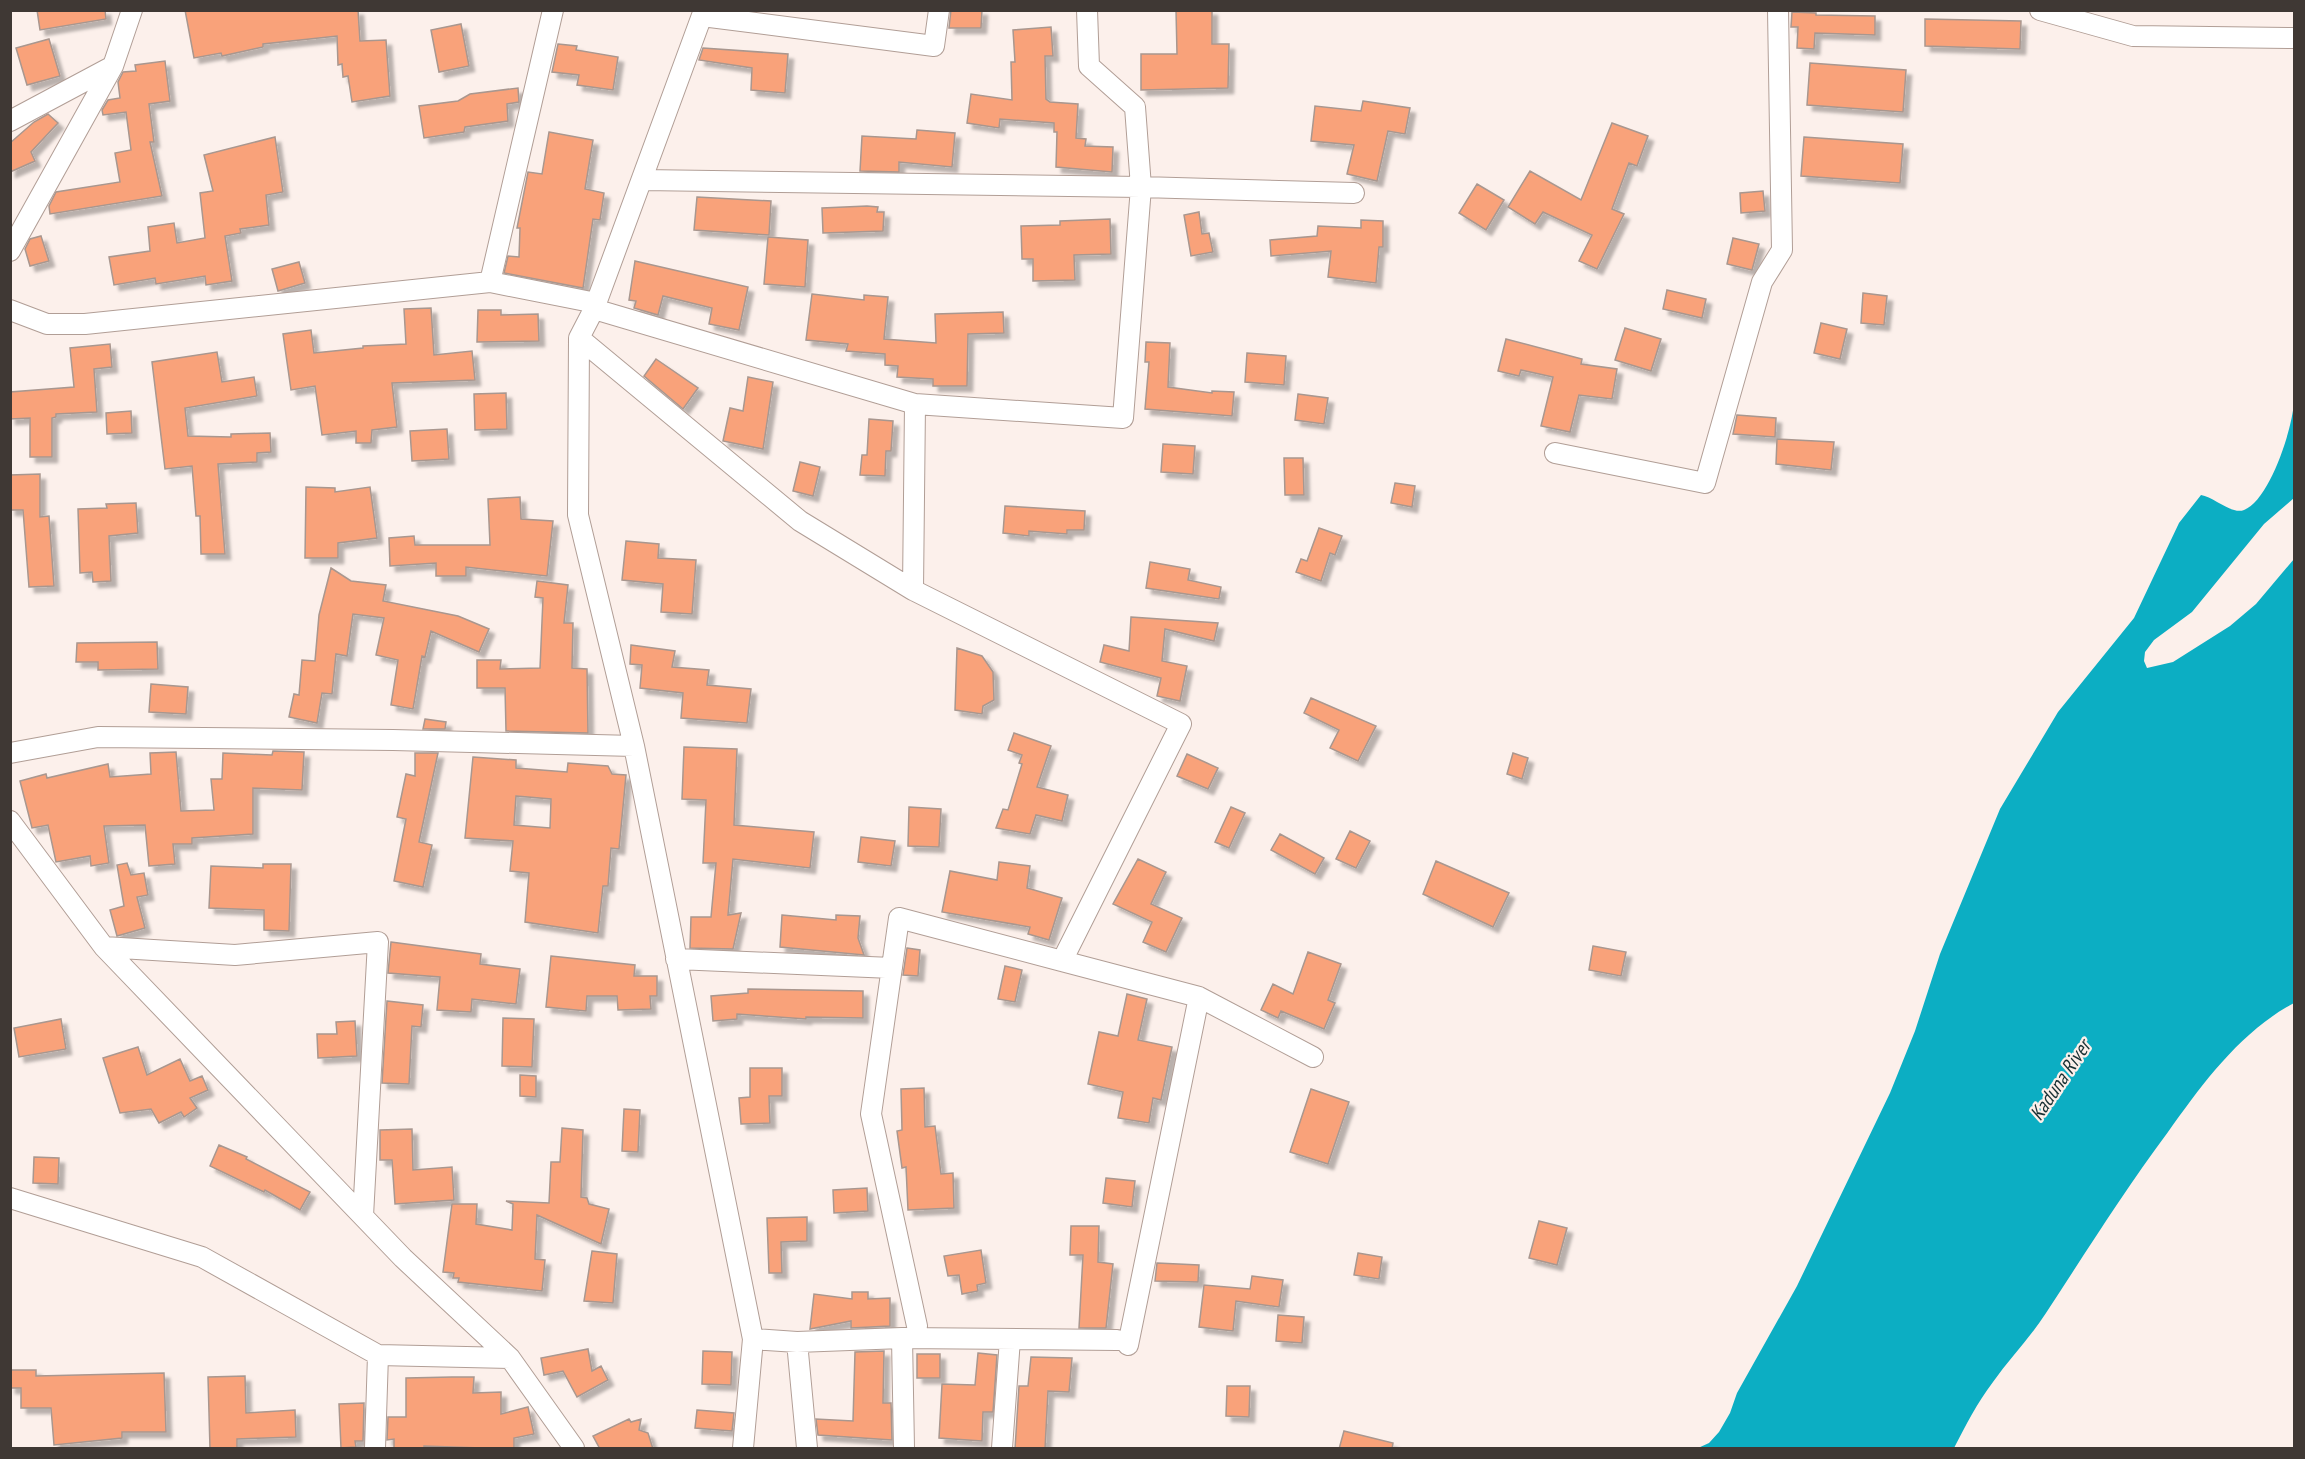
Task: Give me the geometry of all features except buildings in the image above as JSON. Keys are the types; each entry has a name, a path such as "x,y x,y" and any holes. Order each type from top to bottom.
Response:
{"street":[{"path":"10,251 113,66 132,10"},
{"path":"490,282 553,10"},
{"path":"743,1449 753,1339 634,746 578,515 579,338 595,306 644,180 703,13 934,46 939,10"},
{"path":"10,310 46,324 85,324 490,282 595,306 915,404 1123,418 1141,187 1135,107 1089,66 1087,10"},
{"path":"1555,453 1705,483 1762,282 1782,250 1778,10"},
{"path":"2040,10 2133,36 2295,38"},
{"path":"10,121 113,66"},
{"path":"644,180 1141,187 1354,193"},
{"path":"579,338 800,521 913,590 1181,724 1062,961"},
{"path":"913,590 915,404"},
{"path":"10,753 98,737 393,740 634,746"},
{"path":"10,821 104,947 403,1258 510,1358 574,1449"},
{"path":"904,1449 909,1332 871,1114 899,918 1199,997 1313,1057"},
{"path":"104,947 235,956 378,942 363,1216"},
{"path":"676,959 892,968"},
{"path":"753,1339 797,1342 909,1332 1123,1343 1199,997"},
{"path":"10,1198 202,1257 378,1355 510,1358"},
{"path":"1002,1449 1010,1338"},
{"path":"797,1342 807,1449"},
{"path":"375,1449 378,1355"}],"water":[{"name":"Kaduna River","path":"2294,401 2294,498 2264,524 2192,612 2154,640 2145,652 2144,661 2147,668 2173,662 2230,626 2256,604 2294,559 2294,1003 2256,1028 2224,1060 2195,1095 2121,1199 2040,1322 1987,1390 1954,1448 1698,1448 1709,1443 1719,1432 1730,1413 1737,1393 1797,1286 1890,1093 1915,1031 1940,954 2000,809 2058,712 2134,618 2179,523 2201,495 2239,511 2254,504 2263,492 2285,444"}]}
